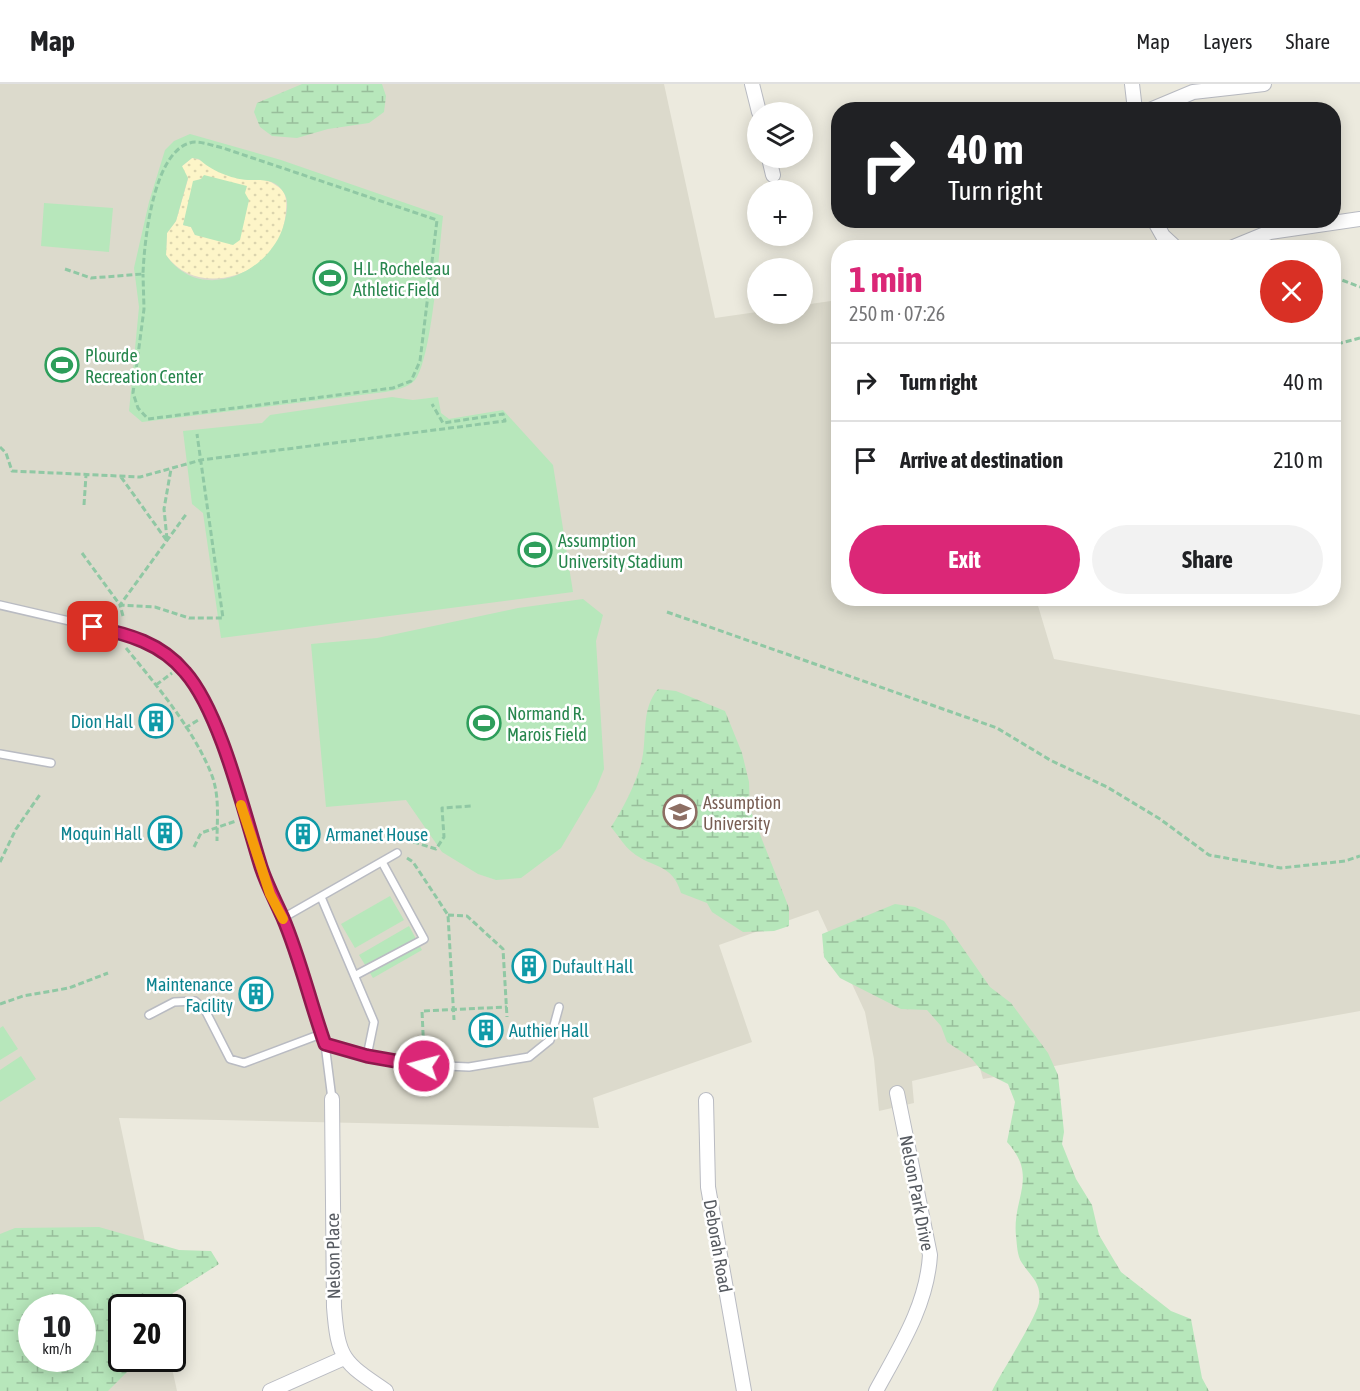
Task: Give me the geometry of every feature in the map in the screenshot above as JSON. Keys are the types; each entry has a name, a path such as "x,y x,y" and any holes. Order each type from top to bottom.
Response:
{"street":[{"path":"752,84 756,102"},
{"path":"1132,84 1134,102"},
{"path":"1169,102 1193,92 1264,84"},
{"path":"771,168 773,175"},
{"path":"1341,222 1360,219"},
{"path":"1158,228 1167,240"},
{"path":"1250,240 1270,232 1298,228"},
{"name":"Nelson Park Drive","path":"876,1391 915,1318 929,1275 930,1255 897,1093"},
{"name":"Nelson Place","path":"332,1100 334,1307 337,1339 344,1358"},
{"name":"Deborah Road","path":"706,1100 708,1187 744,1391"},
{"path":"270,1391 344,1358 354,1371 386,1391"}],"lane":[{"path":"0,605 130,635 165,652 194,683 205,703 270,894 283,918 325,1044 332,1100"},
{"path":"0,754 51,763"},
{"path":"283,918 397,853"},
{"path":"356,975 424,939 382,862"},
{"path":"321,897 374,1022 367,1056"},
{"path":"149,1015 174,1002 195,1001 205,1010 230,1059 244,1063 321,1034"},
{"path":"325,1044 367,1056 424,1066 469,1067 529,1057 550,1040 559,1007"}],"path":[{"path":"194,142 223,148 437,220 420,361 411,381 393,388 147,419 138,408 133,393 144,309 143,274 145,230 166,164 179,149 194,142"},
{"path":"65,269 92,278 143,274"},
{"path":"1341,279 1360,286"},
{"path":"1341,343 1360,338"},
{"path":"0,447 6,453 12,471 140,477 201,460 505,422 502,414 443,423 432,404"},
{"path":"120,605 155,607 189,618 223,618 197,434"},
{"path":"167,541 164,509 171,469"},
{"path":"84,505 86,475"},
{"path":"121,477 167,541"},
{"path":"120,605 187,513"},
{"path":"82,554 120,605 123,616"},
{"path":"667,612 997,728 1050,760 1107,787 1160,819 1209,855 1281,868 1360,856"},
{"path":"126,648 172,706 212,774 219,815 217,841"},
{"path":"156,685 180,666"},
{"path":"0,862 16,829 41,793"},
{"path":"454,1020 447,915 413,862 397,853 401,838 436,849 444,837 442,808 471,806"},
{"path":"194,847 201,833 245,818"},
{"path":"447,915 467,916 503,950 507,1017"},
{"path":"0,1004 24,996 69,988 108,973"},
{"path":"424,1066 422,1011 507,1007"}],"shaded area":[{"name":"Assumption University","path":"0,84 664,84 715,318 747,313 747,324 813,324 813,304 831,301 831,606 1038,606 1054,659 1360,715 1360,1011 983,1079 979,1065 912,1081 914,1103 879,1111 874,1059 865,1012 818,910 719,945 752,1042 593,1098 599,1128 119,1118 156,1294 108,1294 108,1372 173,1372 177,1391 0,1391"}],"green space":[{"path":"302,84 382,84 386,96 384,112 369,123 328,129 297,138 272,136 260,127 254,112 257,103"},
{"name":"H.L. Rocheleau Athletic Field","path":"190,134 281,160 443,216 426,350 421,368 412,383 385,392 142,422 129,411 139,307 134,268 149,202 165,150 174,141","holes":["192,158 199,159 209,167 228,176 273,182 281,188 287,199 286,217 278,239 267,255 252,267 234,276 216,280 198,278 181,270 166,255 167,233 176,221 188,178 182,166"]},
{"path":"204,175 247,186 245,193 249,200 240,240 233,245 195,235 191,227 183,225 193,181 201,179"},
{"path":"44,203 113,208 109,252 41,246"},
{"path":"392,397 413,400 438,397 441,413 449,419 503,410 553,465 573,592 221,638 203,513 192,504 183,431 262,423 270,415"},
{"name":"Normand R. Marois Field","path":"583,599 603,615 596,641 604,769 596,789 561,848 521,878 496,880 478,874 442,852 406,800 326,807 311,644 377,638 518,608"},
{"path":"658,689 676,691 725,711 742,753 749,782 750,809 789,908 789,926 774,931 743,932 712,912 707,903 681,893 677,883 667,871 632,852 611,827 628,797 641,764 649,706"},
{"path":"390,896 404,920 355,948 341,924"},
{"path":"895,904 915,907 944,921 990,987 1011,1003 1048,1053 1058,1075 1064,1132 1062,1144 1076,1179 1092,1205 1099,1235 1121,1272 1171,1311 1191,1319 1202,1378 1209,1391 992,1391 1026,1332 1039,1302 1039,1290 1020,1260 1017,1246 1017,1210 1023,1177 1016,1155 1007,1142 1015,1102 1008,1084 982,1071 971,1058 947,1042 941,1026 927,1010 901,1009 840,978 824,957 822,934"},
{"path":"409,926 422,950 373,978 359,955"},
{"path":"3,1026 18,1049 0,1060 0,1028"},
{"path":"21,1056 36,1079 0,1102 0,1070"},
{"path":"99,1227 179,1250 211,1251 219,1264 172,1294 108,1294 108,1372 127,1372 108,1391 0,1391 0,1234 15,1228"}],"sand":[{"path":"192,158 239,176 267,181 282,190 285,196 286,215 282,230 276,245 263,260 235,275 205,278 177,267 166,255 167,233 176,221 188,179 181,167","holes":["201,179 195,235 191,227 183,225 197,181"]}],"slow traffic":[{"path":"241,805 270,894 283,919"}],"place":[{"name":"H.L. Rocheleau Athletic Field","path":"330,278"},
{"name":"Plourde Recreation Center","path":"62,365"},
{"name":"Assumption University Stadium","path":"535,550"},
{"name":"Dion Hall","path":"156,721"},
{"name":"Normand R. Marois Field","path":"484,723"},
{"name":"Assumption University","path":"680,812"},
{"name":"Moquin Hall","path":"165,833"},
{"name":"Armanet House","path":"303,834"},
{"name":"Dufault Hall","path":"529,966"},
{"name":"Maintenance Facility","path":"256,994"},
{"name":"Authier Hall","path":"486,1030"}],"route":[{"path":"93,627 130,635 153,645 176,661 194,683 205,703 222,746 270,894 283,918 325,1044 401,1064 424,1066"}]}
